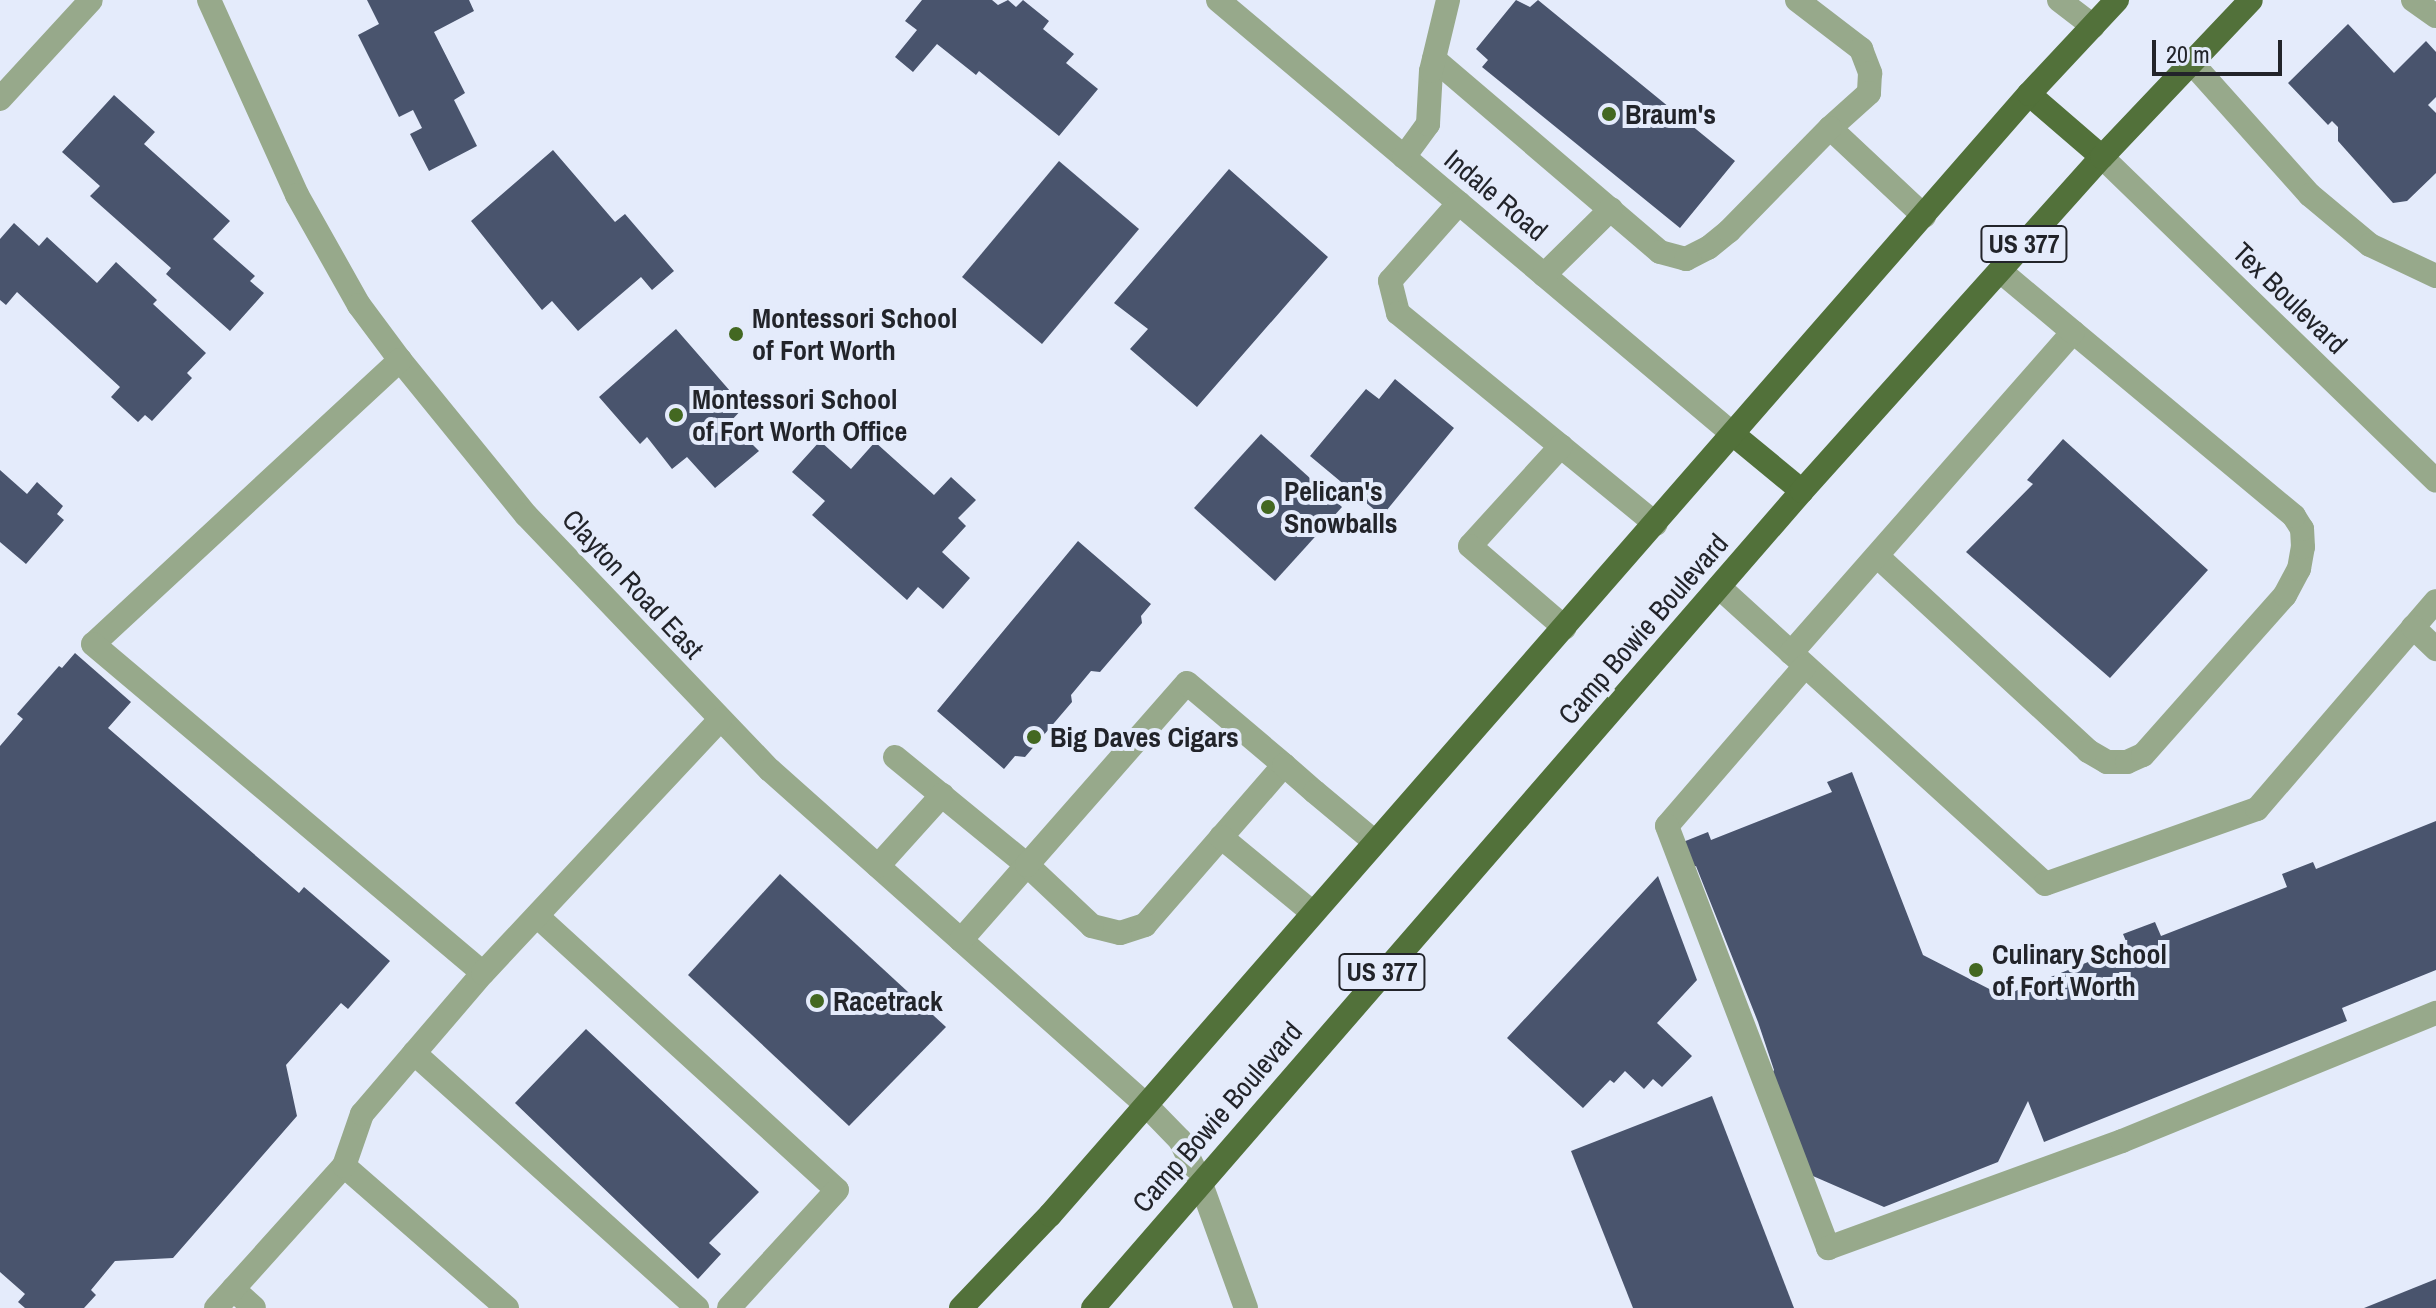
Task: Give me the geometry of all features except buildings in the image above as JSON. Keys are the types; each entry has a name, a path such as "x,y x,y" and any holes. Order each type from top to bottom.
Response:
{"main road":[{"path":"961,1308 1050,1215 2029,94 2117,0"},
{"name":"Camp Bowie Boulevard","path":"1093,1308 1200,1181 1802,491 2102,157 2251,0"},
{"path":"2029,94 2102,157"},
{"path":"1734,435 1802,491"}],"street":[{"path":"0,99 91,0"},
{"name":"Clayton Road East","path":"209,0 297,195 359,305 400,360 526,515 720,720 770,770 1145,1104 1180,1140 1200,1181 1246,1308"},
{"name":"Indale Road","path":"1218,0 1734,435"},
{"path":"1404,157 1428,124 1434,59 1448,0"},
{"path":"1434,59 1660,252 1686,259 1708,248 1729,231 1830,128 1869,93 1870,73 1861,49 1797,0"},
{"path":"2059,0 2093,26"},
{"path":"2413,0 2436,16"},
{"path":"2191,62 2310,195 2370,245 2436,274"},
{"path":"1830,128 1924,216"},
{"name":"Tex Boulevard","path":"2102,157 2436,481"},
{"path":"1459,203 1390,281 1398,313 1656,524"},
{"path":"1544,275 1611,209"},
{"path":"1877,556 2088,751 2107,762 2127,762 2143,755 2285,595 2299,569 2302,529 2294,516 2000,271"},
{"path":"2073,332 1877,556 1667,826 1828,1248 2122,1141 2436,1013"},
{"path":"400,360 93,644 483,973"},
{"path":"1561,446 1470,546 1565,628"},
{"path":"1719,587 2045,884 2257,809 2436,601"},
{"path":"2413,627 2436,649"},
{"path":"961,940 1187,683 1375,842"},
{"path":"216,1308 344,1166 362,1114 414,1053 483,973 720,720"},
{"path":"895,757 1027,865 1092,926 1120,933 1145,925 1284,765"},
{"path":"878,866 942,795"},
{"path":"1221,837 1313,913"},
{"path":"537,916 837,1190 729,1308"},
{"path":"414,1053 697,1308"},
{"path":"344,1166 507,1308"},
{"path":"233,1289 254,1308"}],"place":[{"name":"Braum's","path":"1609,114"},
{"name":"Montessori School of Fort Worth","path":"736,334"},
{"name":"Montessori School of Fort Worth Office","path":"676,415"},
{"name":"Pelican's Snowballs","path":"1268,507"},
{"name":"Big Daves Cigars","path":"1034,737"},
{"name":"Culinary School of Fort Worth","path":"1976,970"},
{"name":"Racetrack","path":"817,1001"}]}
